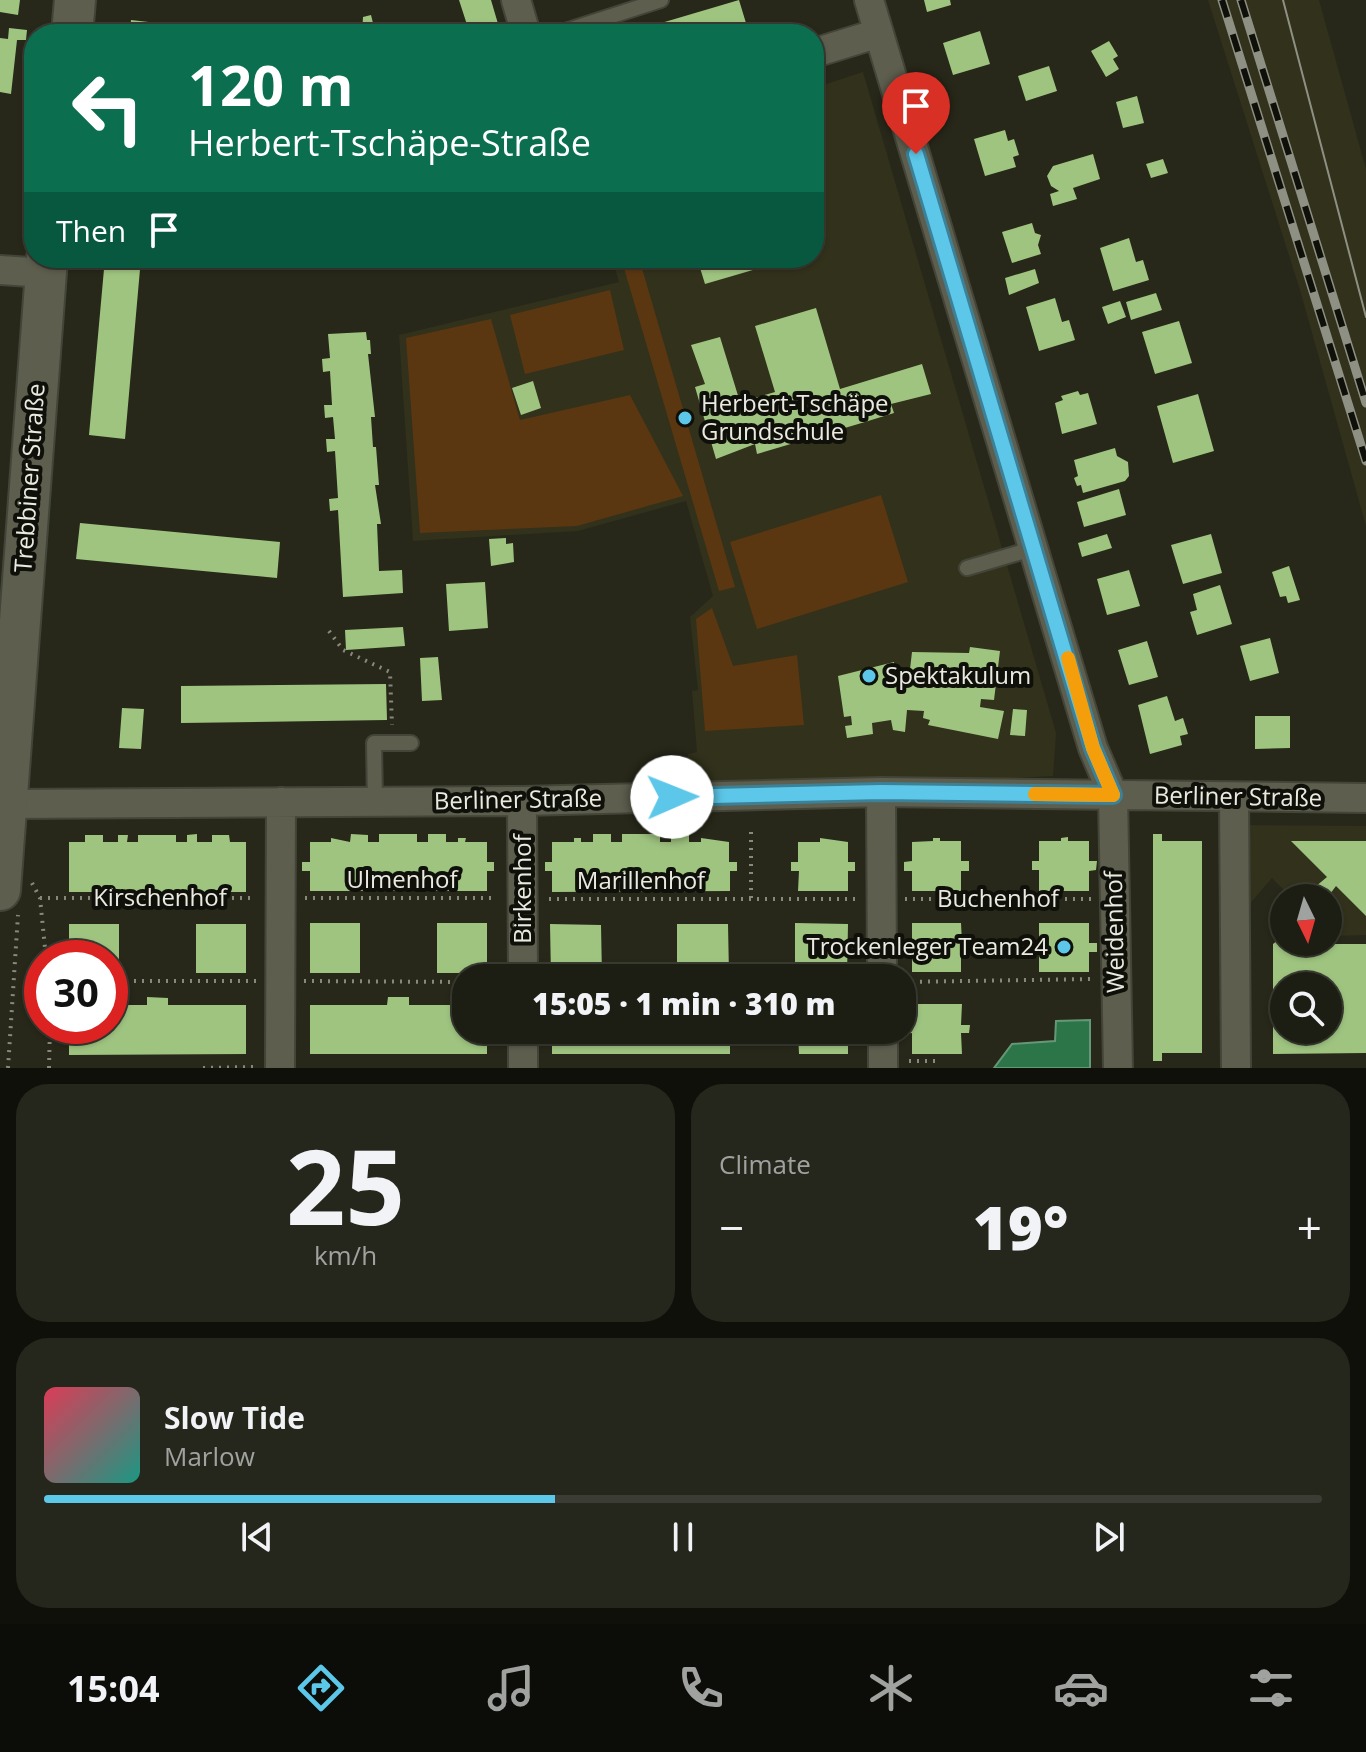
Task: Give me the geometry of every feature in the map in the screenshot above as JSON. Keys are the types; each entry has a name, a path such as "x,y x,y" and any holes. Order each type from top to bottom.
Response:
{"main road":[{"path":"73,24 75,0"},
{"name":"Trebbiner Straße","path":"16,891 5,791 46,268"}],"street":[{"path":"516,0 523,24"},
{"path":"869,0 1093,748 1113,795"},
{"path":"824,50 879,33"},
{"path":"0,270 24,268"},
{"name":"Berliner Straße","path":"5,791 281,802 522,801 881,792 1366,798"},
{"path":"881,792 882,964"},
{"name":"Weidenhof","path":"1113,795 1118,1068"},
{"path":"1234,798 1236,1068"},
{"name":"Birkenhof","path":"522,801 523,964"},
{"path":"280,1068 281,802"},
{"path":"523,1044 523,1068"},
{"path":"883,1044 883,1068"}],"lane":[{"path":"587,24 661,0"},
{"path":"967,568 1035,548"},
{"path":"375,802 374,743 411,743"}],"path":[{"path":"329,631 343,650 390,672 392,743"},
{"path":"751,828 751,899"},
{"path":"8,1068 16,891 40,898 44,940"},
{"name":"Kirschenhof","path":"40,898 281,898"},
{"name":"Ulmenhof","path":"281,898 523,899"},
{"name":"Buchenhof","path":"758,898 1115,899"},
{"name":"Marillenhof","path":"523,899 758,898"},
{"path":"916,982 1116,979"},
{"path":"128,981 452,982"},
{"path":"49,1068 50,1044"},
{"path":"203,1068 280,1068"}],"shaded area":[{"path":"1208,0 1319,0 1366,169 1366,526 1300,290"},
{"name":"Herbert-Tschäpe Grundschule","path":"863,72 1056,733 1053,776 689,795 688,754 697,752 692,691 698,690 690,617 713,596 686,501 578,531 413,541 399,335 619,282 615,268 824,268 824,85"},
{"path":"624,268 642,268 735,587 719,591"},
{"path":"610,290 624,350 525,374 510,315"},
{"path":"491,319 520,420 630,395 683,496 577,526 420,533 406,338"},
{"path":"881,495 908,582 757,629 730,542"},
{"path":"712,608 733,666 797,655 804,725 705,731 696,619"},
{"path":"1245,825 1366,826 1366,935 1342,936 1342,884 1278,884 1272,878 1247,907"},
{"path":"1090,1020 1090,1068 994,1068 1012,1044 1055,1041 1056,1021"}],"building":[{"path":"0,0 20,0 18,15 0,12"},
{"path":"459,0 491,0 498,24 467,24"},
{"path":"739,0 746,24 658,24"},
{"path":"924,0 950,0 951,5 927,12"},
{"path":"371,15 373,24 363,24 363,17"},
{"path":"131,20 166,24 131,24"},
{"path":"9,28 24,30 24,40 17,40 11,94 0,92 0,38 8,39"},
{"path":"980,31 990,64 953,75 943,43"},
{"path":"1109,41 1118,56 1113,59 1119,69 1106,77 1091,51"},
{"path":"1049,66 1057,91 1026,101 1018,76"},
{"path":"1137,96 1144,123 1123,128 1116,102"},
{"path":"1005,130 1008,141 1014,139 1019,155 1013,157 1016,167 985,176 974,139"},
{"path":"1093,154 1100,179 1073,188 1077,199 1053,206 1050,194 1059,191 1051,186 1047,176 1053,166"},
{"path":"1163,159 1168,173 1151,178 1146,164"},
{"path":"1032,223 1035,233 1041,235 1038,245 1041,254 1012,263 1002,232"},
{"path":"1129,238 1136,262 1143,260 1149,280 1113,291 1100,248"},
{"path":"104,268 140,268 125,439 89,435"},
{"path":"700,268 759,268 705,284"},
{"path":"1035,269 1039,283 1009,295 1005,278"},
{"path":"1156,293 1162,310 1131,320 1126,302"},
{"path":"1055,298 1062,322 1069,320 1075,340 1039,351 1026,307"},
{"path":"1120,301 1126,317 1108,324 1102,307"},
{"path":"816,308 840,389 922,364 931,394 891,404 894,413 865,422 757,454 755,444 716,459 695,387 705,384 691,345 720,337 740,402 775,392 755,326"},
{"path":"1179,321 1192,363 1155,374 1142,332"},
{"path":"366,332 367,340 370,340 371,354 368,354 375,417 371,417 379,485 375,485 381,524 377,524 379,571 402,570 403,593 343,597 338,510 330,511 329,499 338,498 335,451 327,452 326,439 335,439 333,417 325,418 324,405 332,405 330,371 323,372 322,359 330,358 328,334"},
{"path":"533,381 541,408 521,415 512,388"},
{"path":"1078,391 1080,395 1088,393 1097,424 1062,434 1055,403 1063,400 1061,396"},
{"path":"1198,394 1214,451 1173,463 1157,406"},
{"path":"1115,448 1117,456 1128,462 1129,476 1125,481 1083,493 1081,485 1077,486 1074,478 1078,476 1074,460"},
{"path":"1119,489 1126,515 1084,527 1077,502"},
{"path":"80,523 280,542 277,578 76,559"},
{"path":"1107,534 1112,548 1082,557 1078,543"},
{"path":"1211,534 1222,573 1183,584 1171,545"},
{"path":"506,538 506,544 513,543 514,562 491,566 489,539"},
{"path":"1289,566 1300,600 1288,603 1286,596 1280,597 1272,572"},
{"path":"1129,570 1140,606 1107,615 1097,579"},
{"path":"485,582 488,628 449,631 446,584"},
{"path":"1220,585 1232,624 1197,635 1190,612 1197,610 1193,594"},
{"path":"403,627 405,646 346,650 345,630"},
{"path":"1270,638 1279,673 1250,681 1240,646"},
{"path":"1147,641 1158,677 1129,685 1118,650"},
{"path":"970,647 1000,651 994,700 981,699 980,707 1004,711 998,739 928,725 930,720 923,718 924,711 907,710 905,732 893,730 891,720 872,723 873,734 847,738 845,726 852,725 851,716 844,717 838,676 894,662 897,680 909,678 912,652 969,653"},
{"path":"438,657 442,700 422,701 420,658"},
{"path":"386,684 387,720 181,723 181,686"},
{"path":"1167,696 1175,721 1183,718 1188,734 1180,736 1182,745 1150,754 1138,705"},
{"path":"122,708 144,709 141,749 119,748"},
{"path":"1013,709 1027,710 1025,736 1010,735"},
{"path":"1255,716 1290,716 1290,748 1255,749"},
{"path":"197,834 197,842 212,842 212,835 229,835 230,842 246,842 246,892 69,892 69,842 85,842 85,835 103,835 103,842 118,842 118,835 128,835 127,842 138,842 138,835 176,835 176,842 187,842 187,835"},
{"path":"351,834 368,835 368,842 379,842 379,834 417,834 417,842 428,842 428,834 446,834 446,842 466,838 465,842 487,842 487,862 494,862 494,871 487,871 487,891 310,891 310,871 302,871 302,862 310,862 310,842 331,842 331,838 350,842"},
{"path":"593,834 611,834 611,842 622,842 622,834 660,834 660,842 671,842 671,834 689,834 689,842 701,842 701,838 729,842 729,862 737,862 737,871 730,871 730,891 552,892 552,871 545,871 545,862 552,862 552,842 574,842 574,838 581,838 581,842 593,842"},
{"path":"1153,834 1162,834 1162,841 1202,841 1202,1053 1162,1053 1162,1061 1153,1061"},
{"path":"1068,837 1068,841 1089,841 1089,861 1097,861 1096,870 1089,871 1089,891 1039,891 1039,870 1032,870 1032,861 1039,861 1039,841 1061,841 1061,838"},
{"path":"820,838 848,842 848,862 855,862 855,871 848,871 848,891 798,891 799,871 791,871 791,862 798,862 798,842 820,842"},
{"path":"933,838 961,841 961,861 969,861 969,871 961,871 961,891 912,891 912,871 904,871 904,862 912,861 912,842 933,841"},
{"path":"1291,841 1366,841 1366,916 1342,892 1342,884 1319,884 1327,877"},
{"path":"310,923 360,923 360,973 310,973"},
{"path":"437,923 487,923 487,964 452,964 452,973 437,973"},
{"path":"795,923 848,924 847,964 795,964"},
{"path":"912,923 961,923 962,943 969,943 969,952 961,952 961,972 916,972 912,952 904,952 904,943 912,943"},
{"name":"Trockenleger Team24","path":"1039,923 1089,923 1089,943 1097,943 1097,952 1089,952 1089,972 1039,972 1039,952 1031,952 1031,943 1039,943"},
{"path":"69,924 119,924 119,940 69,940"},
{"path":"196,924 246,924 246,973 196,973"},
{"path":"550,924 601,925 602,964 551,964"},
{"path":"677,924 728,924 729,964 677,964"},
{"path":"1342,944 1366,944 1366,1053 1273,1054 1273,1044 1342,1044 1342,972 1273,972 1273,956 1342,956"},
{"path":"147,997 168,998 168,1005 246,1005 246,1054 69,1055 69,1044 128,1044 128,1005 147,1005"},
{"path":"388,997 409,997 409,1005 452,1005 452,1044 487,1044 487,1054 310,1054 310,1005 387,1005"},
{"path":"916,1004 962,1004 961,1025 970,1025 969,1033 961,1033 962,1054 912,1054 912,1044 916,1044"},
{"path":"552,1044 730,1044 730,1054 552,1054"},
{"path":"799,1044 848,1044 848,1054 799,1054"}],"tram line":[{"path":"1283,0 1366,317"}],"railway":[{"path":"1222,0 1366,461"},
{"path":"1241,0 1366,403"}],"slow traffic":[{"path":"1035,794 1113,795 1093,748 1068,658"}],"place":[{"name":"Herbert-Tschäpe Grundschule","path":"685,418"},
{"name":"Spektakulum","path":"869,676"},
{"name":"Trockenleger Team24","path":"1064,947"}],"route":[{"path":"672,797 881,792 1113,795 1093,748 916,154"}]}
